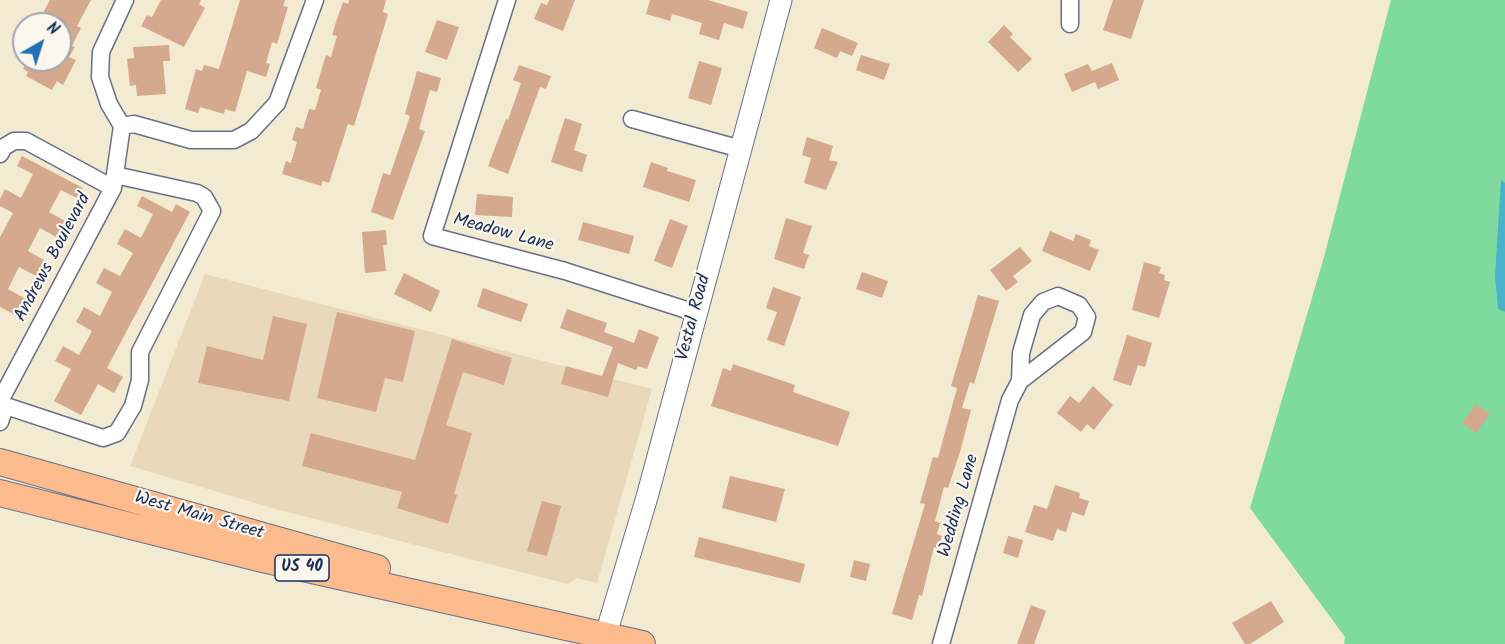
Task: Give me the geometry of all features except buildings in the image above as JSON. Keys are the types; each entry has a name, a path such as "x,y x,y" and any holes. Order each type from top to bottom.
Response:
{"main road":[{"name":"West Main Street","path":"0,462 604,639"},
{"name":"West Main Street","path":"0,493 254,557 604,639 642,644"}],"street":[{"path":"125,0 105,41 100,77 109,104 122,126 134,124 191,140 234,140 251,131 278,103 315,0"},
{"name":"Meadow Lane","path":"507,0 432,236 565,271 696,313"},
{"name":"Vestal Road","path":"604,639 647,497 781,0"},
{"path":"1070,0 1070,24"},
{"path":"632,119 741,149"},
{"name":"Andrews Boulevard","path":"0,422 3,413 0,404 114,181 122,126"},
{"path":"0,154 4,147 14,141 26,141 114,181 197,193 204,197 212,211 140,352 141,380 133,406 117,433 103,438 0,404"},
{"name":"Wedding Lane","path":"941,644 1010,400 1020,381 1083,332 1088,317 1079,305 1058,296 1043,302 1037,308 1029,325 1021,353 1020,381"}],"shaded area":[{"path":"205,274 652,389 597,583 577,578 568,584 279,510 130,466"}],"green space":[{"path":"1391,0 1505,0 1505,644 1344,644 1345,637 1250,508 1324,257"}],"water":[{"path":"1501,180 1505,183 1505,312 1498,309 1495,276"}]}
